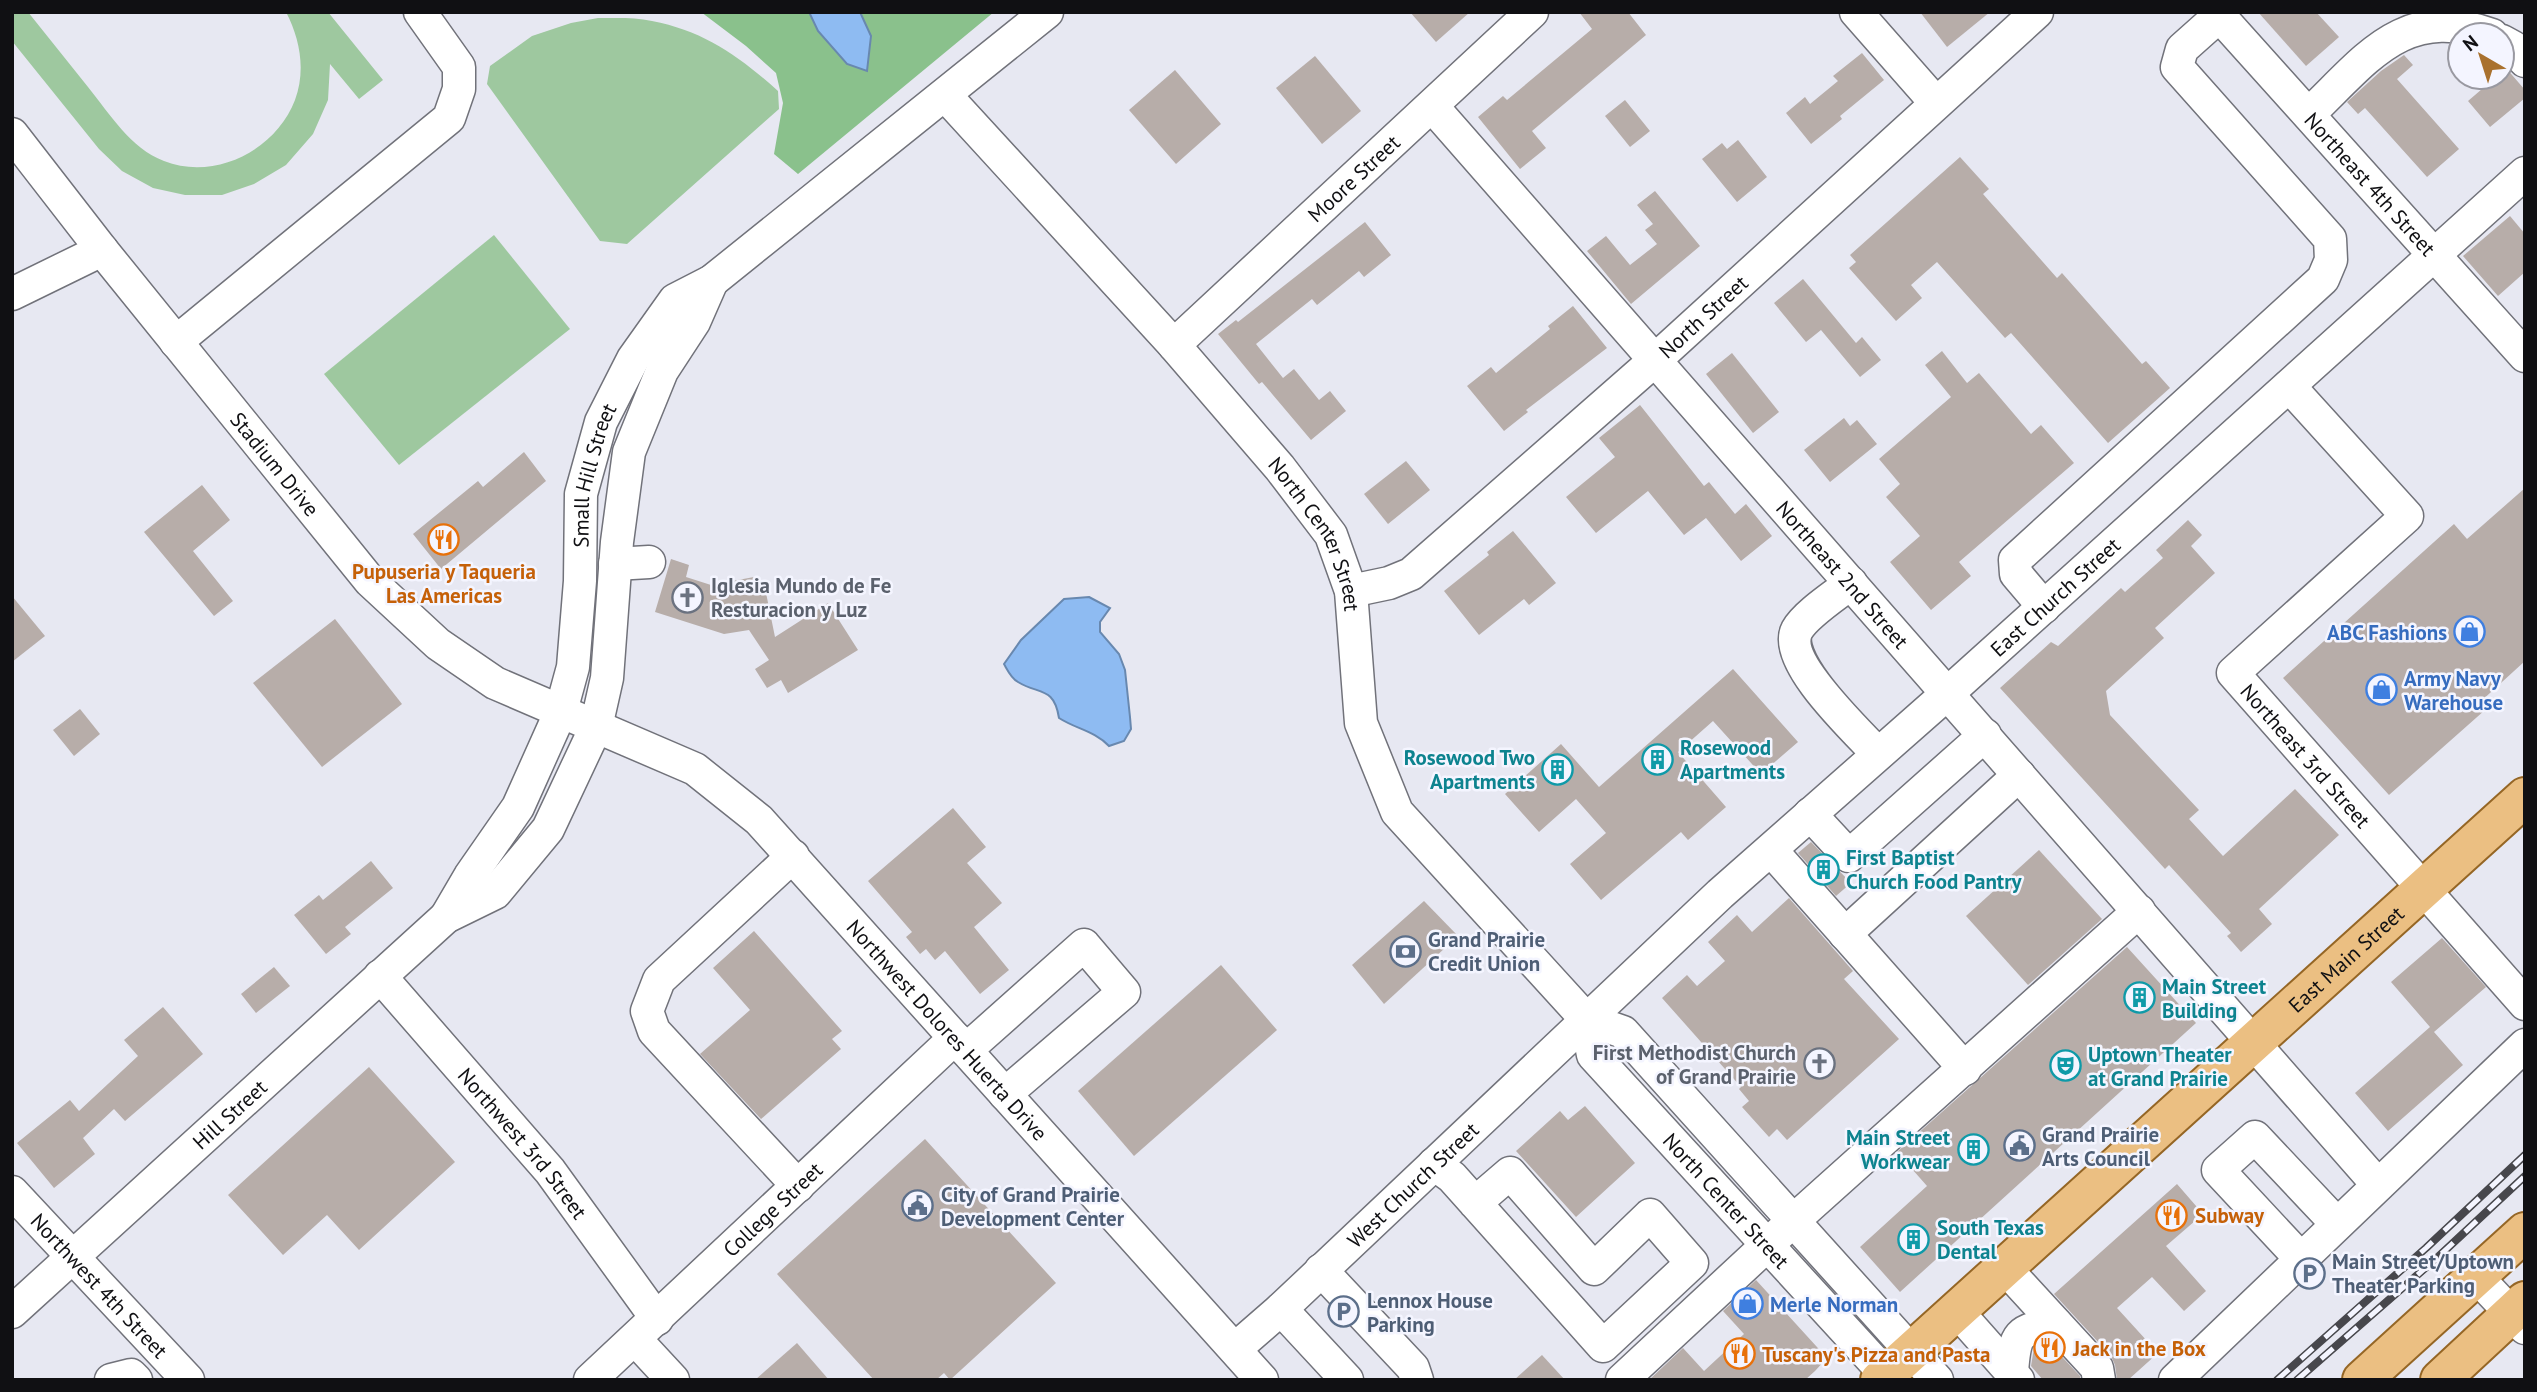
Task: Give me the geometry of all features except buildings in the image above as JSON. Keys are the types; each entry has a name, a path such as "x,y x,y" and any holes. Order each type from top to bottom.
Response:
{"main road":[{"name":"East Main Street","path":"1892,1371 1956,1310 2525,797"},
{"path":"2362,1380 2525,1232"},
{"path":"2440,1380 2520,1314"}],"street":[{"path":"176,342 449,118 459,89 459,67 420,12"},
{"name":"Small Hill Street","path":"561,712 573,667 580,581 581,494 601,422 633,359 675,300 712,281 1047,12"},
{"name":"Moore Street","path":"1174,345 1532,12"},
{"path":"1856,12 1936,103"},
{"name":"North Street","path":"1351,591 1389,583 1411,574 1654,361 2037,12"},
{"path":"2044,607 2016,575 2015,559 2323,279 2331,260 2330,239 2178,67 2182,49 2217,14"},
{"name":"Northeast 4th Street","path":"2217,14 2525,356"},
{"path":"2308,114 2372,55 2407,31 2437,24 2446,25"},
{"name":"North Center Street","path":"945,94 1174,345 1280,468 1331,535 1351,591 1361,723 1397,812 1586,1019 1623,1032 1793,1221 1892,1371"},
{"name":"Northeast 2nd Street","path":"1432,106 2255,1041 2378,1185"},
{"name":"Stadium Drive","path":"12,134 102,250 370,580 449,652 495,682 596,727"},
{"name":"East Church Street","path":"1586,1019 1720,894 1948,693 2525,173"},
{"path":"12,294 102,250"},
{"name":"Small Hill Street","path":"596,727 607,678 615,564 629,452 662,371 694,322 712,281"},
{"name":"Northeast 3rd Street","path":"2289,386 2407,516 2233,673 2423,889"},
{"path":"615,564 649,562"},
{"path":"1850,583 1798,629 1794,645 1806,672 1878,754"},
{"name":"Hill Street","path":"446,917 470,876 518,807 561,712"},
{"name":"Hill Street","path":"12,1312 446,917 495,893 548,829 596,727"},
{"name":"Northwest Dolores Huerta Drive","path":"596,727 695,769 759,820 1260,1379"},
{"path":"1810,814 1849,856 1984,735"},
{"path":"1844,934 2019,775"},
{"path":"1771,850 1965,1069"},
{"path":"793,856 659,980 647,1011 654,1031 798,1186"},
{"path":"2423,889 2525,1003"},
{"path":"1622,1380 1793,1221 2139,911"},
{"name":"College Street","path":"590,1380 798,1186 961,1044 1084,945 1124,992 1005,1094"},
{"name":"Northwest 3rd Street","path":"380,976 550,1171 646,1329 673,1380"},
{"name":"North Center Street","path":"1586,1019 1593,1055 1767,1246 1892,1371"},
{"name":"West Church Street","path":"1235,1349 1281,1310 1586,1019"},
{"path":"2175,1380 2525,1045"},
{"path":"2301,1259 2218,1170 2255,1137 2337,1224"},
{"path":"1434,1164 1452,1177 1475,1203 1603,1346 1692,1263 1650,1215 1594,1269 1510,1173 1475,1203"},
{"name":"Northwest 4th Street","path":"12,1192 181,1377"},
{"path":"2004,1267 2097,1368 2099,1380"},
{"path":"1321,1270 1413,1368 1417,1380"},
{"path":"2476,1276 2520,1314"},
{"path":"1281,1310 1347,1380"},
{"path":"1956,1310 2015,1376"},
{"path":"2015,1376 2018,1340 2046,1313"},
{"path":"1892,1371 1937,1380"},
{"path":"111,1380 131,1375 136,1380"}],"green space":[{"path":"12,12 28,12 131,139 152,155 183,166 223,164 242,157 259,147 286,118 295,100 301,66 295,33 286,12 328,12 383,80 359,99 330,64 328,100 313,134 286,165 254,184 222,195 185,195 153,188 122,171 99,149 12,41"},
{"path":"701,12 994,12 798,174 774,154 783,103 776,73"},
{"path":"598,18 646,20 688,31 735,56 778,91 779,109 627,244 600,241 487,84 490,66 532,36 571,23"},
{"path":"494,235 570,329 399,465 324,374"}],"water":[{"path":"809,12 860,12 871,36 867,71 847,64 818,31"},
{"path":"1089,597 1110,608 1100,622 1100,632 1119,654 1125,670 1131,729 1124,741 1109,746 1098,737 1059,718 1057,708 1049,696 1016,680 1004,664 1021,640 1064,599"}],"railway":[{"path":"2277,1380 2426,1248 2525,1155"},
{"path":"2297,1380 2439,1256 2525,1176"}],"place":[{"name":"Pupuseria y Taqueria Las Americas","path":"444,539"},
{"name":"Iglesia Mundo de Fe Resturacion y Luz","path":"688,597"},
{"name":"ABC Fashions","path":"2470,632"},
{"name":"Army Navy Warehouse","path":"2381,690"},
{"name":"Rosewood Apartments","path":"1657,759"},
{"name":"Rosewood Two Apartments","path":"1558,769"},
{"name":"First Baptist Church Food Pantry","path":"1823,869"},
{"name":"Grand Prairie Credit Union","path":"1405,951"},
{"name":"Main Street Building","path":"2139,998"},
{"name":"First Methodist Church of Grand Prairie","path":"1819,1064"},
{"name":"Uptown Theater at Grand Prairie","path":"2065,1066"},
{"name":"Grand Prairie Arts Council","path":"2019,1146"},
{"name":"Main Street Workwear","path":"1973,1149"},
{"name":"City of Grand Prairie Development Center","path":"918,1206"},
{"name":"Subway","path":"2172,1215"},
{"name":"South Texas Dental","path":"1914,1239"},
{"name":"Main Street/Uptown Theater Parking","path":"2309,1273"},
{"name":"Merle Norman","path":"1747,1304"},
{"name":"Lennox House Parking","path":"1344,1312"},
{"name":"Jack in the Box","path":"2050,1348"},
{"name":"Tuscany's Pizza and Pasta","path":"1739,1354"}]}
